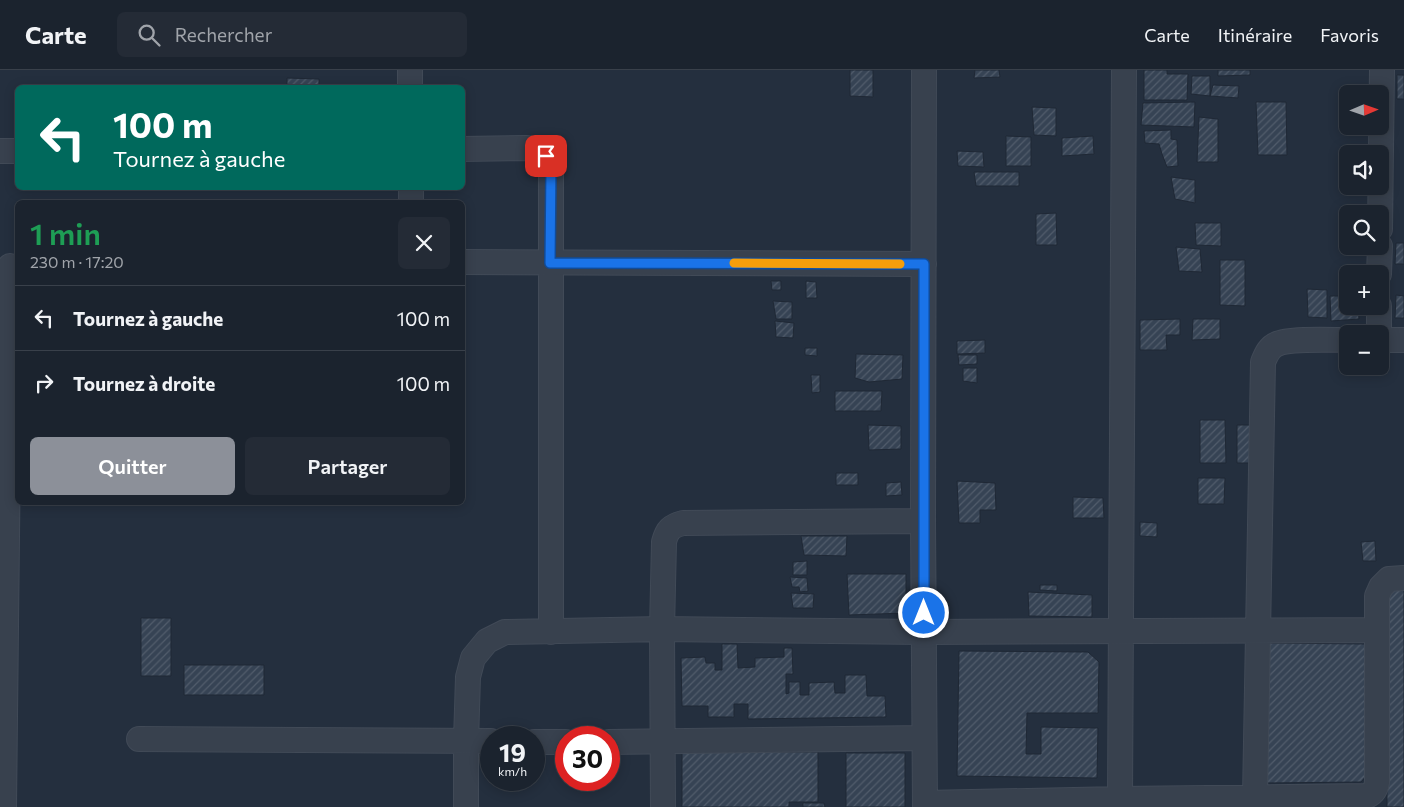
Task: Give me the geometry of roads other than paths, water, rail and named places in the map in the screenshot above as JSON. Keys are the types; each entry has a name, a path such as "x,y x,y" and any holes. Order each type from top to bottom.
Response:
{"street":[{"path":"410,70 410,85"},
{"path":"924,70 923,521 925,805 1120,798 1367,796 1372,794 1376,789 1377,596 1381,587 1389,579 1404,578"},
{"path":"1120,798 1124,70"},
{"path":"1380,205 1382,70"},
{"path":"465,149 527,148 538,150 546,156 551,168 552,632"},
{"path":"0,151 15,151"},
{"path":"465,262 924,264"},
{"path":"3,797 9,266"},
{"path":"1255,797 1263,362 1267,352 1276,344 1286,341 1339,340"},
{"path":"1389,340 1404,340"},
{"path":"663,807 662,629 664,542 666,532 673,525 683,522 923,521"},
{"path":"466,807 468,678 473,658 487,641 505,632 662,629 924,632 1377,630"},
{"path":"620,742 924,738"},
{"path":"139,739 480,742"}]}
